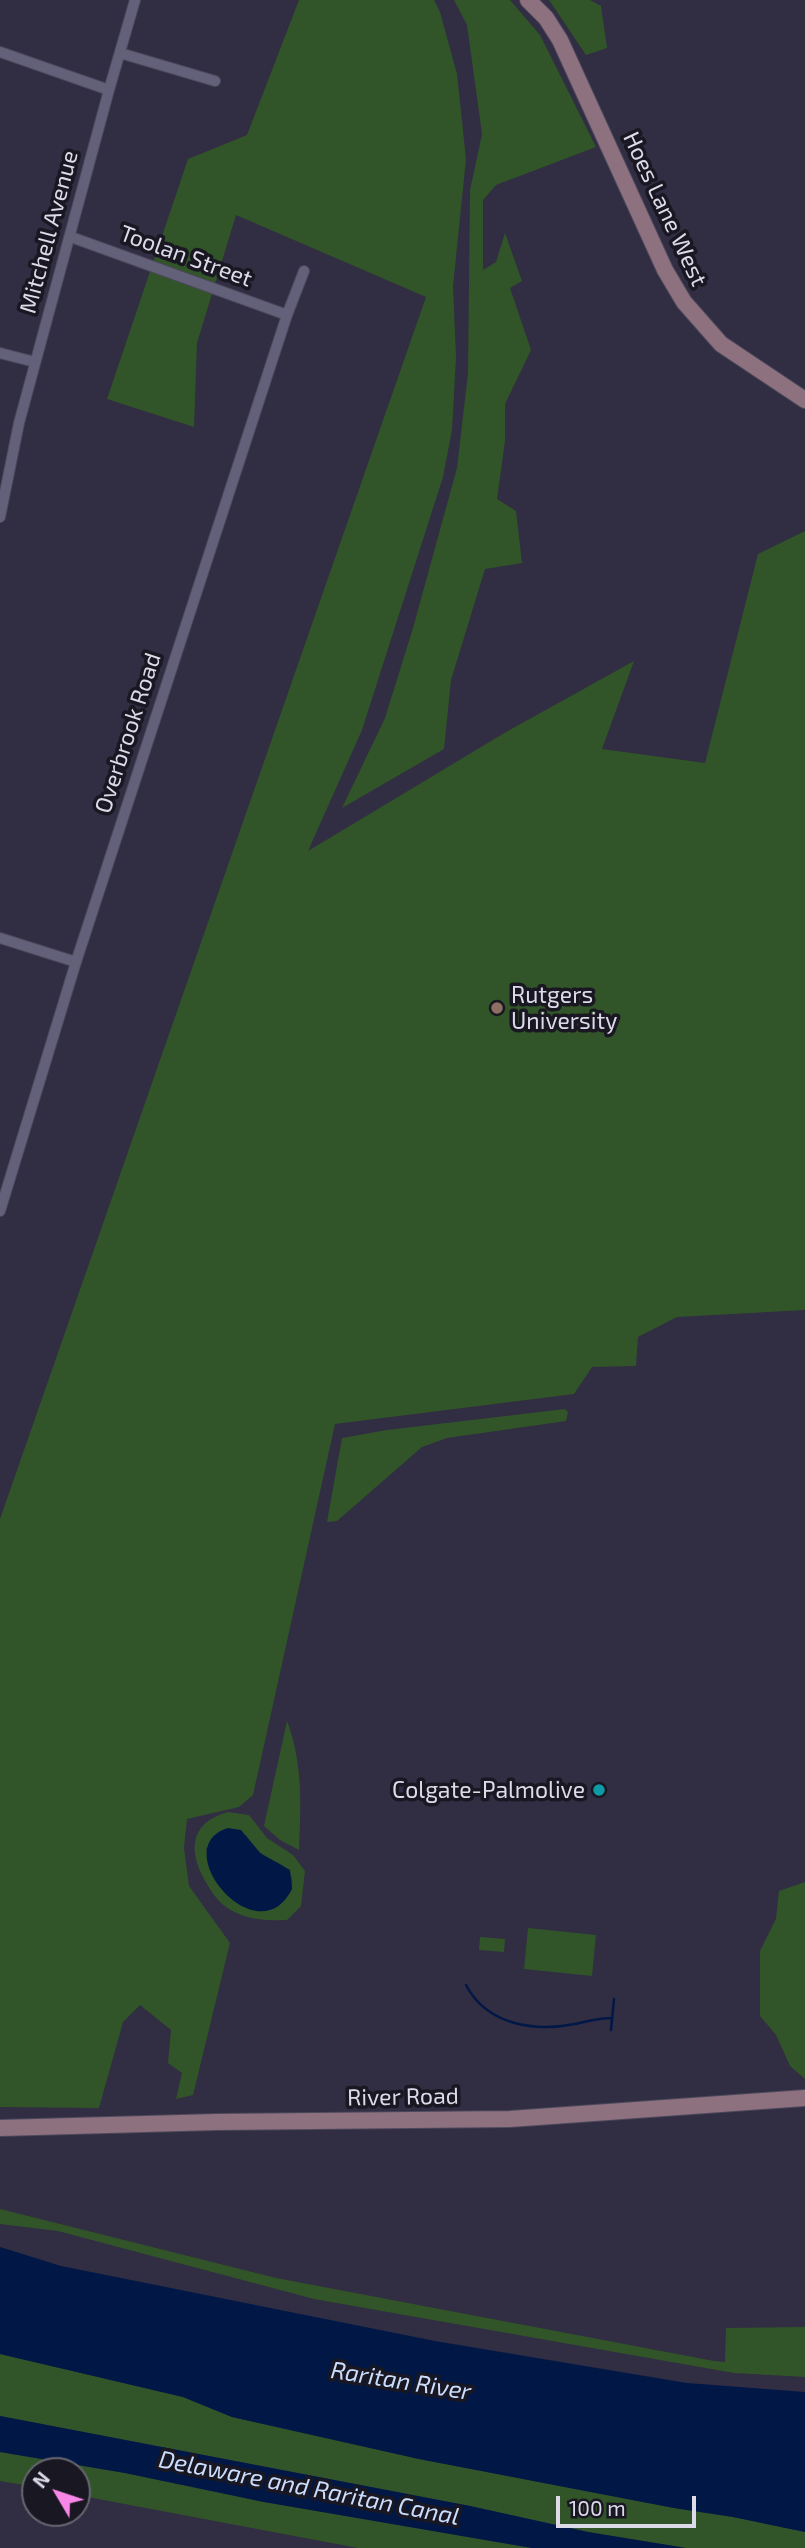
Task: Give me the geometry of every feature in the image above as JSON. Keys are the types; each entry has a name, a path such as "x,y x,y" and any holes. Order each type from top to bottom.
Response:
{"main road":[{"name":"Hoes Lane West","path":"528,0 546,18 561,40 665,270 684,302 721,344 805,400"},
{"name":"River Road","path":"0,2128 217,2122 510,2119 805,2098"}],"street":[{"name":"Mitchell Avenue","path":"0,517 19,423 135,0"},
{"path":"0,52 109,90"},
{"path":"120,53 215,81"},
{"name":"Toolan Street","path":"71,237 287,315"},
{"name":"Overbrook Road","path":"0,1211 76,962 287,315 304,271"},
{"path":"0,353 36,362"},
{"path":"0,938 76,962"}],"green space":[{"name":"Rutgers University","path":"299,0 434,0 440,12 457,74 466,159 453,286 456,357 452,430 443,477 362,730 308,851 506,732 634,661 602,749 705,763 758,554 805,531 805,1310 677,1317 638,1337 636,1366 592,1367 574,1394 335,1424 253,1795 239,1807 187,1819 184,1848 189,1886 230,1943 193,2095 176,2099 182,2073 168,2063 171,2030 140,2005 123,2022 99,2108 0,2107 0,1519 426,297 236,215 197,343 194,427 107,399 188,159 247,135"},
{"path":"454,0 510,0 540,35 596,147 496,185 483,200 483,270 496,262 505,233 522,281 510,288 531,350 505,404 505,441 497,499 516,511 522,563 485,569 451,680 444,749 342,808 385,718 457,468 468,373 470,190 482,134 467,25"},
{"path":"549,0 590,0 601,6 607,48 586,55"},
{"path":"565,1409 568,1412 566,1421 447,1438 422,1447 337,1521 327,1522 342,1438 387,1430"},
{"path":"287,1721 298,1768 299,1850 280,1840 264,1826"},
{"path":"228,1812 249,1815 267,1838 293,1855 305,1871 301,1906 287,1920 243,1916 226,1907 211,1891 197,1861 195,1840 205,1824","holes":["246,1835 264,1856 283,1866 292,1878 288,1895 272,1909 248,1908 212,1874 206,1848"]},
{"path":"805,1882 805,2079 790,2066 776,2035 760,2016 760,1951 776,1919 779,1891"},
{"path":"528,1928 596,1935 592,1976 524,1969"},
{"path":"480,1937 505,1939 504,1952 479,1950"},
{"path":"0,2209 276,2278 714,2361 725,2362 726,2328 805,2327 805,2377 734,2373 314,2299 58,2231 0,2224"},
{"path":"0,2354 183,2397 232,2417 419,2459 805,2532 805,2548 686,2548 588,2532 470,2506 0,2416"},
{"path":"0,2452 30,2457 21,2457 21,2485 0,2481"},
{"path":"91,2467 264,2502 532,2548 358,2548 91,2498"}],"water":[{"path":"228,1828 241,1830 260,1853 290,1870 292,1889 277,1907 259,1911 240,1905 224,1892 212,1874 207,1855 211,1839"},
{"name":"Raritan River","path":"0,2247 61,2266 435,2341 687,2383 805,2392 805,2532 419,2459 232,2417 183,2397 0,2354"},
{"name":"Delaware and Raritan Canal","path":"0,2416 470,2506 588,2532 686,2548 532,2548 264,2502 91,2467 91,2457 30,2457 0,2452"}],"waterway":[{"path":"466,1985 486,2009 499,2017 528,2026 559,2026 612,2018"},
{"path":"611,2030 614,1999"}],"place":[{"name":"Rutgers University","path":"497,1008"},
{"name":"Colgate-Palmolive","path":"599,1790"}]}
